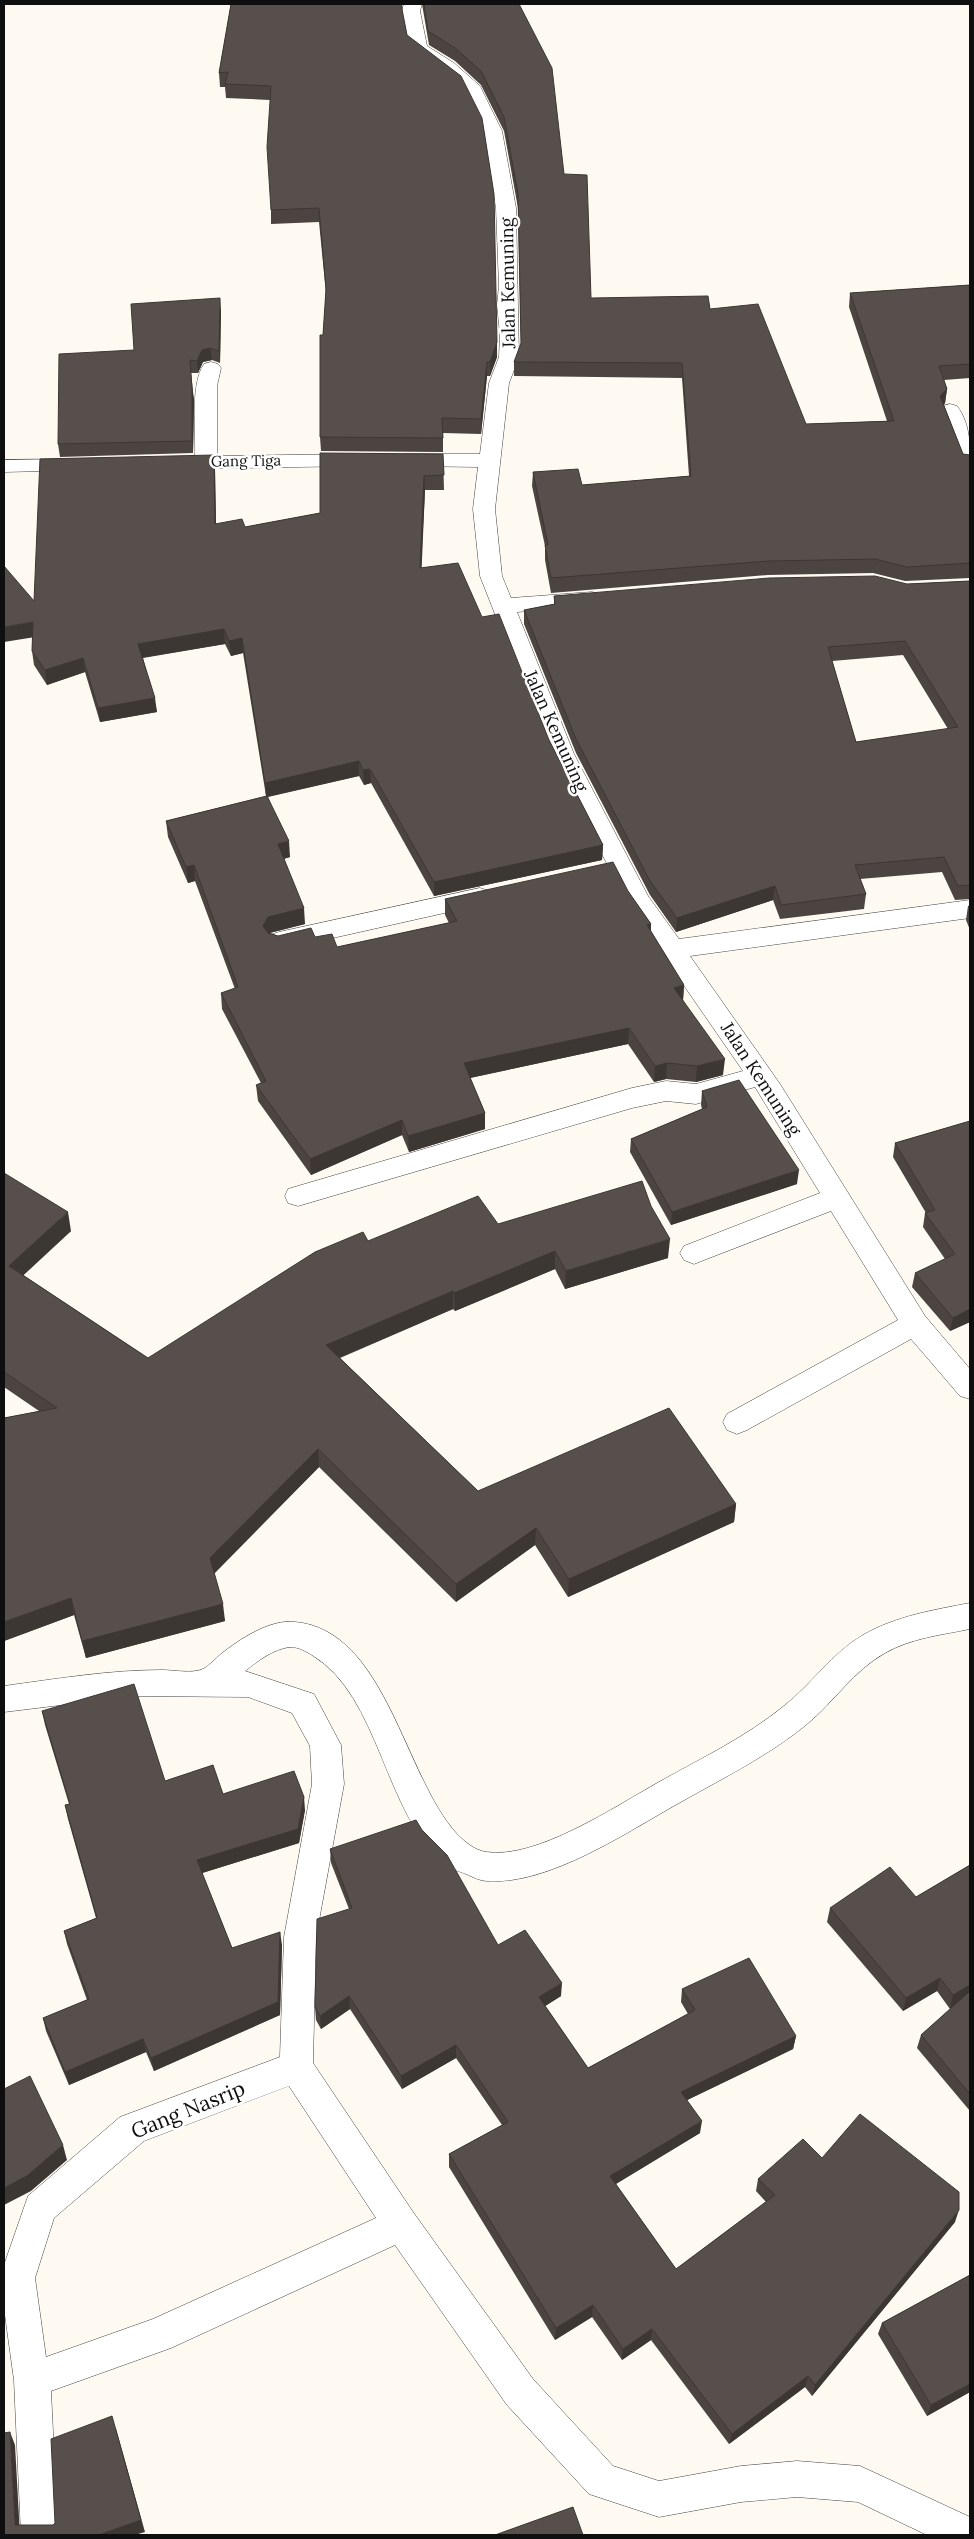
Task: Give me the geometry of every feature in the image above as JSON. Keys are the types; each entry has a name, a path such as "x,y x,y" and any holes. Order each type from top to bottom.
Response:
{"street":[{"name":"Jalan Kemuning","path":"413,4 411,11 418,48 471,86 493,131 506,208 509,357 499,383 488,461 485,518 491,576 562,754 611,868 638,900 761,1076 915,1324 970,1388"},
{"path":"206,462 208,386 211,368"},
{"path":"950,410 970,462"},
{"name":"Gang Tiga","path":"161,463 382,460 488,461"},
{"path":"4,466 92,464"},
{"path":"503,606 611,597"},
{"path":"279,941 498,893"},
{"path":"673,949 970,909"},
{"path":"298,1196 639,1096 666,1091 696,1094 761,1076"},
{"path":"694,1253 837,1198"},
{"path":"737,1422 915,1324"},
{"path":"208,1683 260,1644 289,1634 314,1639 334,1649 347,1664 370,1702 426,1818 443,1842 466,1861 482,1867 503,1867 542,1857 591,1836 749,1748 797,1713 852,1660 873,1645 914,1628 970,1616"},
{"path":"4,1699 135,1683 208,1683 248,1684 303,1703 325,1745 328,1784 300,1937 296,2068 401,2224 520,2392 602,2481 659,2498 741,2484 797,2478 860,2484 967,2535"},
{"name":"Gang Nasrip","path":"39,2535 32,2380 17,2278 40,2208 132,2129 296,2068"},
{"path":"32,2380 158,2335 401,2224"}],"building":[{"path":"231,4 401,4 407,35 461,76 482,118 494,194 497,342 490,362 487,362 481,419 442,418 443,438 320,437 320,335 323,335 326,289 319,208 271,210 267,147 271,86 225,84 228,72 219,73"},
{"path":"424,4 519,4 552,68 564,174 587,175 591,298 708,296 710,309 758,304 806,424 894,421 850,293 970,285 970,364 939,366 947,389 940,396 963,454 970,455 970,563 907,567 875,559 769,561 551,578 545,545 548,545 533,472 578,469 582,485 691,476 682,363 514,362 521,343 518,194 504,117 481,71 455,48 428,31"},
{"path":"220,298 219,351 210,348 202,350 197,361 190,360 192,441 58,444 59,354 134,350 131,304"},
{"path":"320,453 443,454 444,475 424,476 420,568 458,563 482,617 499,614 549,740 603,845 434,882 370,769 363,770 359,761 265,783 242,638 229,641 224,629 138,644 155,698 98,708 83,658 45,670 32,651 33,622 4,627 4,566 34,601 40,459 214,455 215,524 242,519 245,527 320,513"},
{"path":"875,576 907,584 970,581 970,885 958,886 944,857 855,865 866,894 781,905 775,886 677,918 650,881 576,739 524,610 555,604 554,596 769,578","holes":["905,641 958,727 856,742 828,647"]},
{"path":"267,796 289,841 278,844 304,908 268,917 263,926 268,933 278,936 311,928 315,937 332,934 337,947 457,921 445,899 613,862 628,891 651,924 647,925 684,985 674,988 725,1059 697,1066 667,1063 655,1066 629,1028 464,1063 485,1113 408,1136 402,1120 310,1159 256,1085 266,1081 221,993 238,987 194,865 186,867 166,821"},
{"path":"739,1080 799,1170 672,1212 631,1139 707,1107 702,1091"},
{"path":"970,1121 970,1309 953,1318 915,1273 955,1254 925,1213 935,1210 895,1143"},
{"path":"4,1173 68,1212 9,1266 148,1358 315,1252 363,1232 368,1241 478,1196 498,1224 642,1181 651,1206 670,1239 566,1271 555,1251 454,1293 453,1291 326,1345 478,1491 669,1408 736,1504 569,1579 536,1528 456,1584 318,1449 210,1558 223,1604 82,1641 71,1598 4,1622 4,1418 57,1408 4,1372"},
{"path":"134,1684 165,1781 213,1765 223,1794 294,1771 304,1797 298,1829 197,1860 232,1948 280,1932 278,2002 151,2058 143,2039 65,2072 43,2018 89,1999 64,1931 97,1918 65,1805 70,1804 42,1711"},
{"path":"416,1820 422,1830 447,1855 498,1945 525,1930 562,1983 539,1997 588,2068 695,2010 682,1989 749,1958 796,2036 681,2092 702,2121 610,2176 676,2269 775,2195 758,2179 803,2139 822,2158 860,2114 959,2192 959,2210 815,2385 808,2376 732,2434 652,2329 623,2349 593,2305 556,2328 449,2154 508,2122 456,2045 401,2076 349,1996 320,2016 315,2007 317,1919 352,1908 330,1849"},
{"path":"970,1865 970,1985 953,1995 940,1978 906,1998 830,1908 890,1867 916,1897"},
{"path":"970,1991 970,2094 921,2035"},
{"path":"30,2076 63,2145 27,2176 4,2188 4,2089"},
{"path":"970,2275 970,2384 931,2405 882,2323"},
{"path":"112,2416 141,2520 99,2535 4,2535 4,2433 10,2432 15,2525 53,2525 55,2523 51,2439"},
{"path":"573,2507 583,2535 495,2535"}]}
